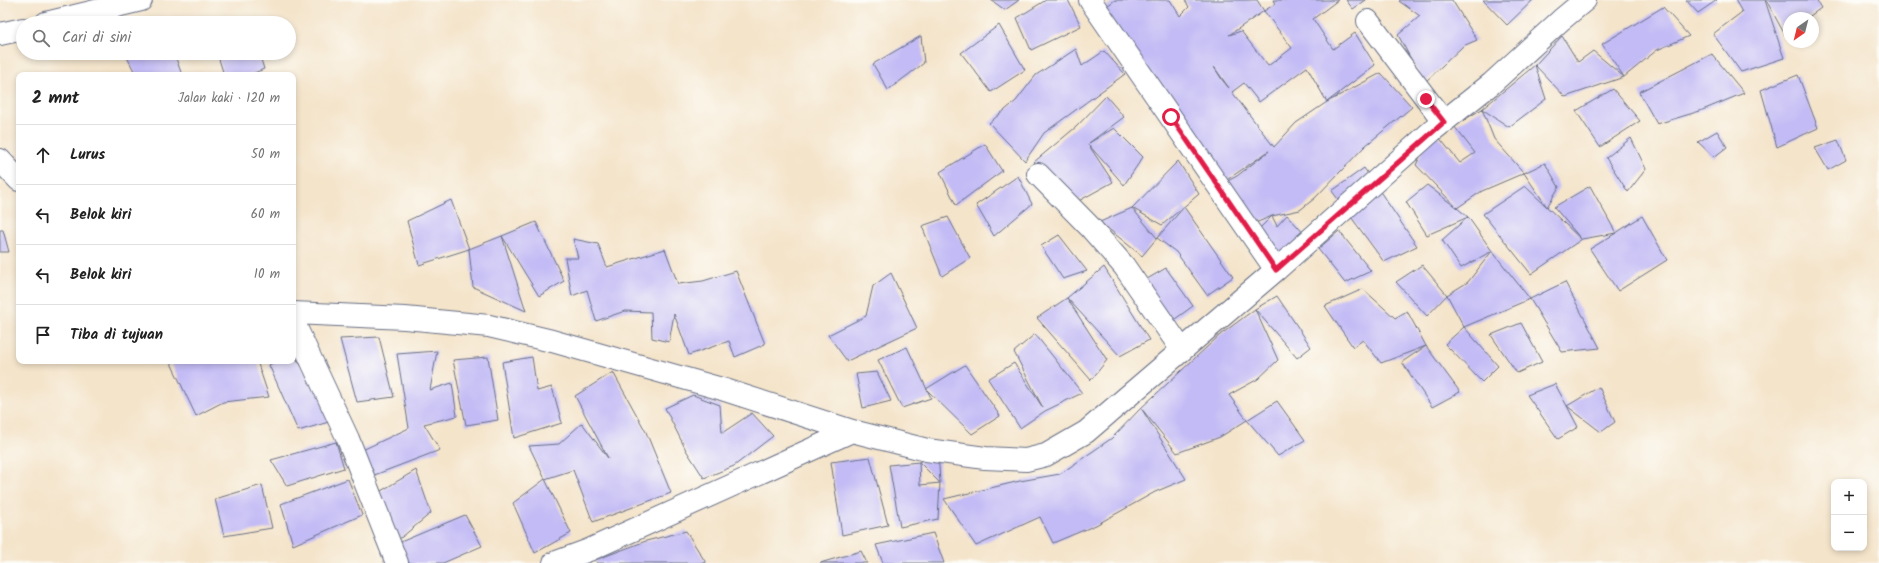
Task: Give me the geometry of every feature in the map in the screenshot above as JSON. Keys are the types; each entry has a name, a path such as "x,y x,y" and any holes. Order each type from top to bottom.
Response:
{"street":[{"path":"75,16 140,0"},
{"path":"1090,0 1276,270"},
{"path":"296,313 405,318 489,326 722,389 852,431 927,450 985,458 1026,460 1046,455 1086,432 1276,270 1444,122 1491,84 1585,0"},
{"path":"1368,21 1444,122"},
{"path":"0,34 16,30"},
{"path":"0,160 16,177"},
{"path":"1038,174 1090,227 1124,266 1182,350"},
{"path":"296,327 348,439 397,563"},
{"path":"554,563 589,550 852,431"}],"building":[{"path":"991,0 1019,0 1005,10"},
{"path":"1046,0 1068,0 1081,26 1031,50 1017,18"},
{"path":"1115,0 1170,0 1180,16 1189,7 1185,0 1257,0 1264,11 1275,4 1273,0 1338,0 1313,19 1333,49 1355,33 1375,65 1327,102 1381,73 1412,107 1365,146 1315,198 1300,210 1272,216 1246,227 1099,12","holes":["1264,11 1292,48 1268,66 1241,31 1229,35","1214,67 1229,88 1223,81","1307,67 1327,102 1296,123 1274,147 1232,92 1244,83 1259,102","1269,151 1237,176 1218,186"]},
{"path":"1346,0 1366,0 1353,9"},
{"path":"1452,0 1477,40 1463,46 1424,83 1398,35 1420,16 1399,1"},
{"path":"1483,0 1533,0 1507,25"},
{"path":"1686,0 1717,0 1698,13"},
{"path":"1735,0 1765,0 1784,58 1741,72 1713,34 1742,12"},
{"path":"1766,0 1816,0 1821,8 1815,12 1783,12 1783,31"},
{"path":"1663,7 1689,36 1657,50 1624,77 1602,44"},
{"path":"999,25 1025,70 991,92 961,53"},
{"path":"921,36 924,63 888,90 873,64"},
{"path":"1562,36 1578,62 1593,51 1624,77 1565,97 1535,65"},
{"path":"1076,49 1082,66 1104,51 1125,74 1044,133 1025,161 989,123 1016,101 1036,75"},
{"path":"1712,54 1744,93 1700,111 1657,124 1639,92"},
{"path":"128,60 177,60 181,72 134,72"},
{"path":"219,60 261,60 264,69 256,72 223,72"},
{"path":"1535,65 1546,99 1509,127 1482,109"},
{"path":"1798,75 1818,128 1777,147 1761,90"},
{"path":"1613,89 1640,121 1600,147 1576,111"},
{"path":"1106,96 1124,117 1089,143 1114,128 1143,157 1124,185 1088,144 1113,182 1073,204 1034,162 1076,127"},
{"path":"1482,109 1494,139 1524,173 1482,191 1457,208 1416,165 1433,130 1460,163 1475,153 1454,126"},
{"path":"1717,131 1727,147 1714,157 1698,142"},
{"path":"1631,138 1646,169 1628,192 1606,158"},
{"path":"1838,140 1846,160 1828,170 1815,148"},
{"path":"985,144 1002,171 956,205 940,172"},
{"path":"1178,161 1199,194 1162,225 1132,208"},
{"path":"1545,163 1559,187 1547,207 1524,173"},
{"path":"1364,168 1417,246 1384,262 1332,191"},
{"path":"1018,176 1032,204 994,236 976,205"},
{"path":"1427,185 1468,217 1427,235 1406,202"},
{"path":"1525,186 1581,239 1554,207 1590,186 1616,233 1582,239 1531,274 1483,214"},
{"path":"451,200 469,249 419,265 407,221"},
{"path":"1184,207 1233,277 1207,295 1176,252 1157,238"},
{"path":"1132,208 1157,238 1142,256 1100,222"},
{"path":"1287,215 1308,238 1277,268 1253,235 1272,216 1277,226"},
{"path":"1642,216 1667,260 1618,291 1590,249"},
{"path":"948,217 970,258 942,276 922,226"},
{"path":"1468,217 1492,251 1461,268 1442,240"},
{"path":"536,222 564,281 539,296 502,236"},
{"path":"0,230 3,230 9,252 0,252"},
{"path":"1339,231 1371,271 1345,283 1318,249"},
{"path":"1059,235 1087,271 1063,279 1041,246"},
{"path":"502,236 526,311 473,287 469,249"},
{"path":"573,239 598,244 607,267 665,249 678,284 703,281 736,271 765,344 735,357 729,341 689,355 674,314 669,342 652,338 651,312 625,311 596,321 587,290 572,296 565,258 578,258"},
{"path":"1492,251 1530,299 1464,327 1447,295 1468,282"},
{"path":"1422,265 1447,295 1427,316 1396,282"},
{"path":"1104,267 1149,340 1120,356 1067,298"},
{"path":"1166,268 1193,306 1171,322 1142,282"},
{"path":"891,273 917,328 847,361 828,335 866,316 873,286"},
{"path":"1565,282 1600,348 1562,352 1530,299"},
{"path":"1363,289 1395,318 1407,311 1426,346 1381,363 1363,340 1353,347 1325,306"},
{"path":"1277,296 1311,347 1297,358 1255,309"},
{"path":"1067,298 1107,360 1091,380 1037,318"},
{"path":"1255,309 1278,360 1258,379 1229,395 1247,420 1220,437 1177,453 1141,408 1220,335"},
{"path":"1521,323 1542,362 1517,373 1491,335"},
{"path":"1464,327 1498,366 1482,382 1445,344"},
{"path":"1035,334 1082,393 1045,411 1020,428 988,379 1014,363 1043,408 1014,352"},
{"path":"379,337 394,397 357,402 340,339"},
{"path":"1426,346 1460,392 1432,407 1402,362"},
{"path":"907,347 931,398 902,408 878,360"},
{"path":"437,351 430,390 452,383 457,416 424,424 440,450 364,479 354,454 409,428 397,354"},
{"path":"488,357 498,420 466,425 453,360"},
{"path":"532,357 537,391 552,387 562,423 514,438 502,362"},
{"path":"296,358 339,419 298,431 269,365 296,364"},
{"path":"171,364 258,364 269,397 223,402 196,416"},
{"path":"965,365 1000,416 972,434 926,389"},
{"path":"613,372 646,432 671,493 593,522 573,470 545,479 529,446 559,444 582,423 608,458 575,396"},
{"path":"877,372 891,401 863,408 856,374"},
{"path":"1555,384 1578,427 1558,439 1527,395"},
{"path":"1599,387 1615,422 1601,432 1567,406"},
{"path":"693,395 720,405 722,433 752,413 773,436 734,466 704,478 686,450 665,408"},
{"path":"1277,401 1305,440 1278,456 1247,420"},
{"path":"1141,408 1186,479 1155,492 1096,525 1053,543 1040,517 976,546 944,499 1020,481 1060,474 1112,438"},
{"path":"336,442 344,468 287,486 271,460"},
{"path":"938,451 940,483 919,462"},
{"path":"870,457 888,525 842,535 831,462"},
{"path":"919,462 920,485 940,483 938,519 900,527 889,465"},
{"path":"416,470 431,513 391,546 371,497"},
{"path":"348,479 362,515 293,545 281,504"},
{"path":"545,479 571,533 535,553 513,503"},
{"path":"262,485 272,528 224,536 215,499"},
{"path":"465,515 482,546 443,563 406,563 391,546"},
{"path":"686,531 706,563 597,563 595,560 646,541"},
{"path":"933,533 944,563 883,563 876,545"},
{"path":"861,551 867,563 820,563"}],"route":[{"path":"1171,117 1276,270 1433,130 1444,122 1426,99"}]}
